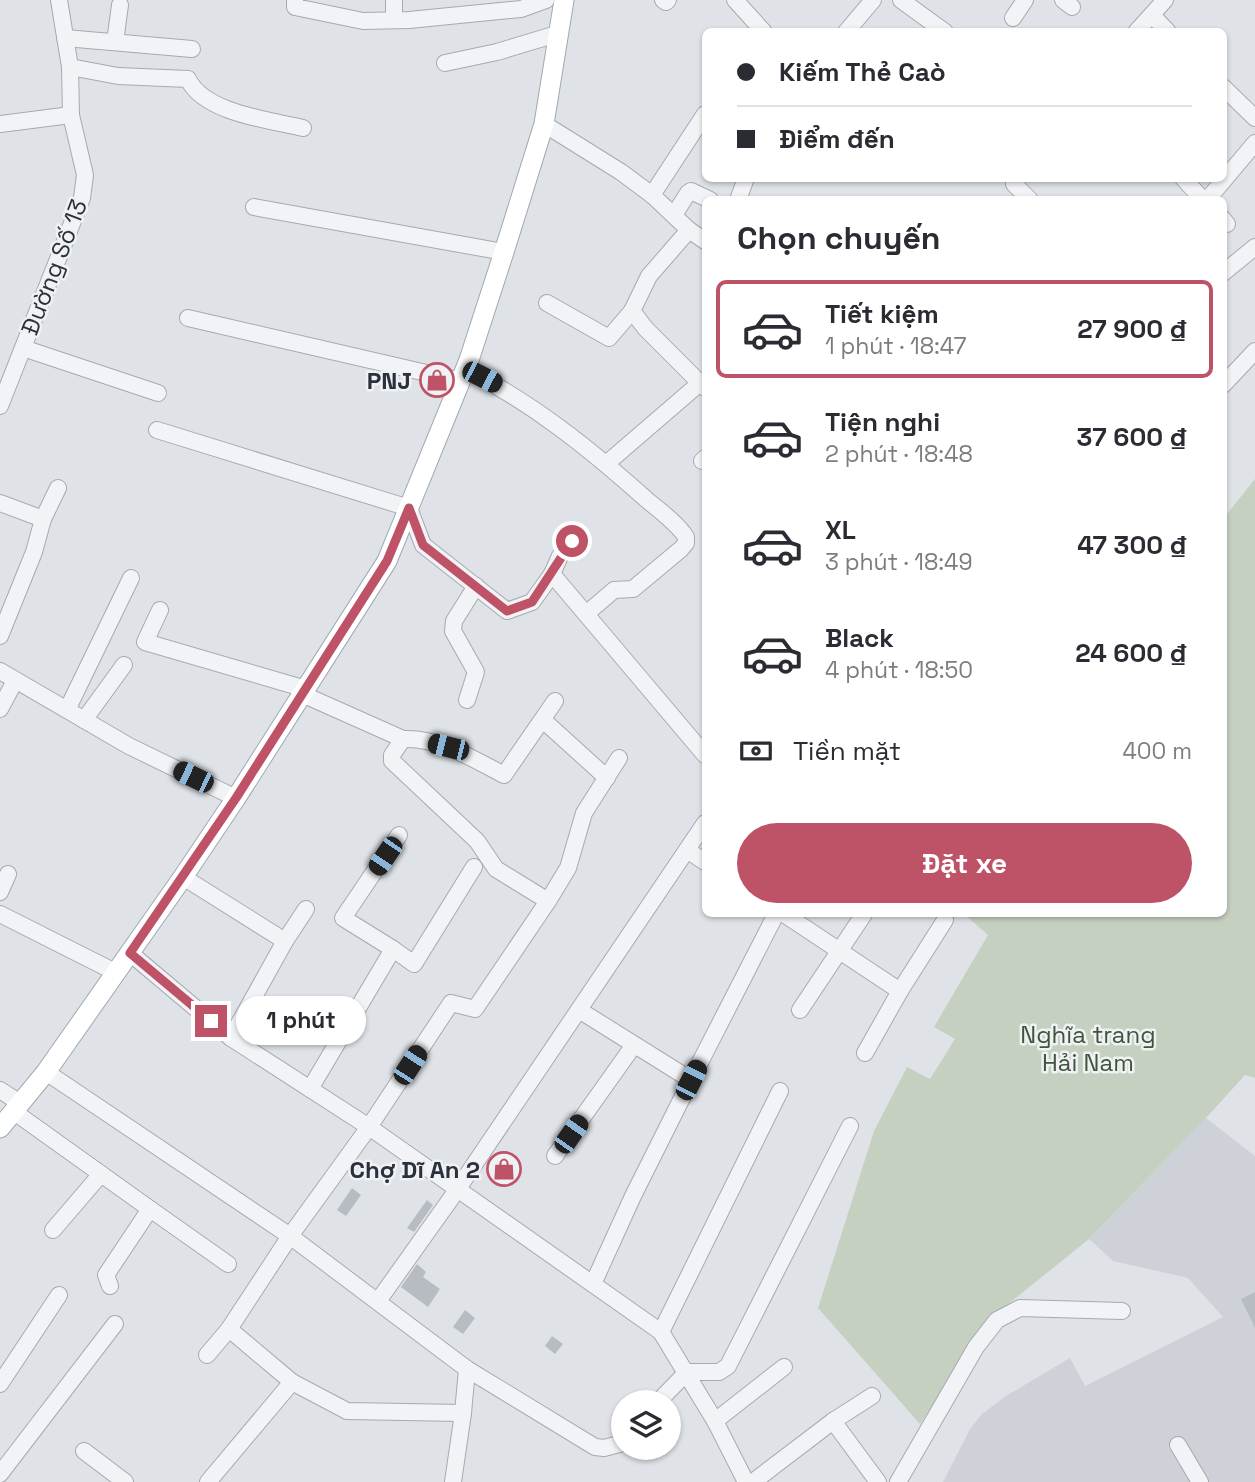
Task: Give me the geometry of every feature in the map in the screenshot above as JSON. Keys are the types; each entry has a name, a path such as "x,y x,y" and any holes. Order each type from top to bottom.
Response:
{"main road":[{"path":"0,1128 46,1072 183,877 387,561 463,375 504,252 544,124 564,0"}],"street":[{"name":"Đường Số 13","path":"0,406 82,198 85,175 71,115 70,67 58,0"},
{"path":"295,0 295,8 363,21 394,20 439,8 521,9 546,0"},
{"path":"394,0 394,20"},
{"path":"735,0 760,28"},
{"path":"849,28 873,0"},
{"path":"901,0 940,28"},
{"path":"1013,18 1025,0"},
{"path":"1140,28 1165,0"},
{"path":"116,42 120,5"},
{"path":"1152,15 1164,28"},
{"path":"445,64 560,33"},
{"path":"65,38 191,49"},
{"path":"70,67 118,76 188,79 194,92 211,102 242,114 303,128"},
{"path":"1227,91 1255,118"},
{"path":"0,124 71,115"},
{"path":"652,195 702,119"},
{"path":"544,124 621,172 702,239"},
{"path":"1227,175 1255,143"},
{"path":"1015,182 1014,184 1026,196"},
{"path":"1187,182 1201,196"},
{"path":"1209,196 1221,182"},
{"path":"674,215 688,192 702,196"},
{"path":"254,207 504,252"},
{"path":"547,303 609,338 632,311 649,276 689,230"},
{"path":"1227,270 1255,247"},
{"path":"632,311 646,329 702,385"},
{"path":"188,318 463,375 498,385 530,406 606,464 686,537 686,543 633,589 614,590 586,614"},
{"path":"23,348 158,393"},
{"path":"1227,381 1255,351"},
{"path":"606,464 702,387"},
{"path":"157,430 409,508 423,545 507,611 532,602 572,541"},
{"path":"0,636 34,552 43,519 58,488"},
{"path":"0,503 43,519"},
{"path":"552,574 702,751"},
{"path":"67,710 131,578"},
{"path":"467,700 476,672 453,631 454,621 476,586"},
{"path":"160,610 145,642 304,692 403,739 416,739 448,747 504,775 555,701"},
{"path":"83,720 124,665"},
{"path":"0,671 129,746 236,798"},
{"path":"0,709 15,681"},
{"path":"543,720 607,778"},
{"path":"403,739 392,755 392,761 477,841 496,869 548,901"},
{"path":"207,1355 229,1329 451,1003 475,1009 568,868 584,813 619,758"},
{"path":"377,1301 457,1190 702,827"},
{"path":"399,835 343,918 414,964 474,867"},
{"path":"687,850 702,860"},
{"path":"0,892 8,874"},
{"path":"183,877 285,941"},
{"path":"232,1038 285,941 306,909"},
{"path":"0,914 116,972"},
{"path":"593,1284 633,1196 774,917"},
{"path":"788,917 900,991"},
{"path":"800,1010 861,917"},
{"path":"865,1053 945,920"},
{"path":"310,1089 393,949"},
{"path":"130,953 232,1038 369,1127 661,1332 715,1421 746,1482"},
{"path":"579,1010 691,1080"},
{"path":"555,1156 634,1045"},
{"path":"46,1072 290,1236 467,1369 595,1447 611,1446"},
{"path":"0,1090 17,1107 101,1174 228,1264"},
{"path":"661,1332 780,1091"},
{"path":"670,1390 687,1372 719,1372 728,1366 850,1126"},
{"path":"54,1230 101,1174"},
{"path":"110,1286 106,1275 150,1209"},
{"path":"0,1384 59,1295"},
{"path":"898,1482 976,1347 997,1320 1020,1308 1122,1311"},
{"path":"0,1474 115,1324"},
{"path":"229,1329 292,1382 347,1411 463,1413"},
{"path":"715,1421 784,1367"},
{"path":"453,1482 467,1369"},
{"path":"208,1482 292,1382"},
{"path":"753,1482 833,1421 872,1396"},
{"path":"833,1421 878,1482"},
{"path":"1178,1445 1200,1482"},
{"path":"84,1451 125,1482"}],"shaded area":[{"path":"1206,1118 1255,1156 1255,1482 943,1482 970,1429 982,1414 1006,1396 1070,1358 1085,1386 1223,1317 1188,1278 1113,1261 1089,1239"}],"green space":[{"name":"Nghĩa trang Hải Nam","path":"1255,479 1255,1078 1245,1075 1089,1239 991,1318 920,1424 818,1308 874,1131 907,1067 930,1079 955,1039 934,1027 988,935 967,917 1227,917 1227,514"}],"building":[{"path":"352,1188 361,1195 346,1216 337,1210"},
{"path":"427,1200 433,1205 414,1232 407,1228"},
{"path":"417,1264 426,1272 423,1277 440,1289 428,1307 401,1287"},
{"path":"1255,1292 1255,1328 1241,1299"},
{"path":"465,1310 475,1318 463,1334 453,1327"},
{"path":"552,1336 563,1344 555,1354 545,1346"}],"place":[{"name":"PNJ","path":"437,380"},
{"name":"Chợ Dĩ An 2","path":"504,1169"}],"route":[{"path":"211,1021 130,953 236,798 387,561 409,508 423,545 507,611 532,602 572,541"}]}
